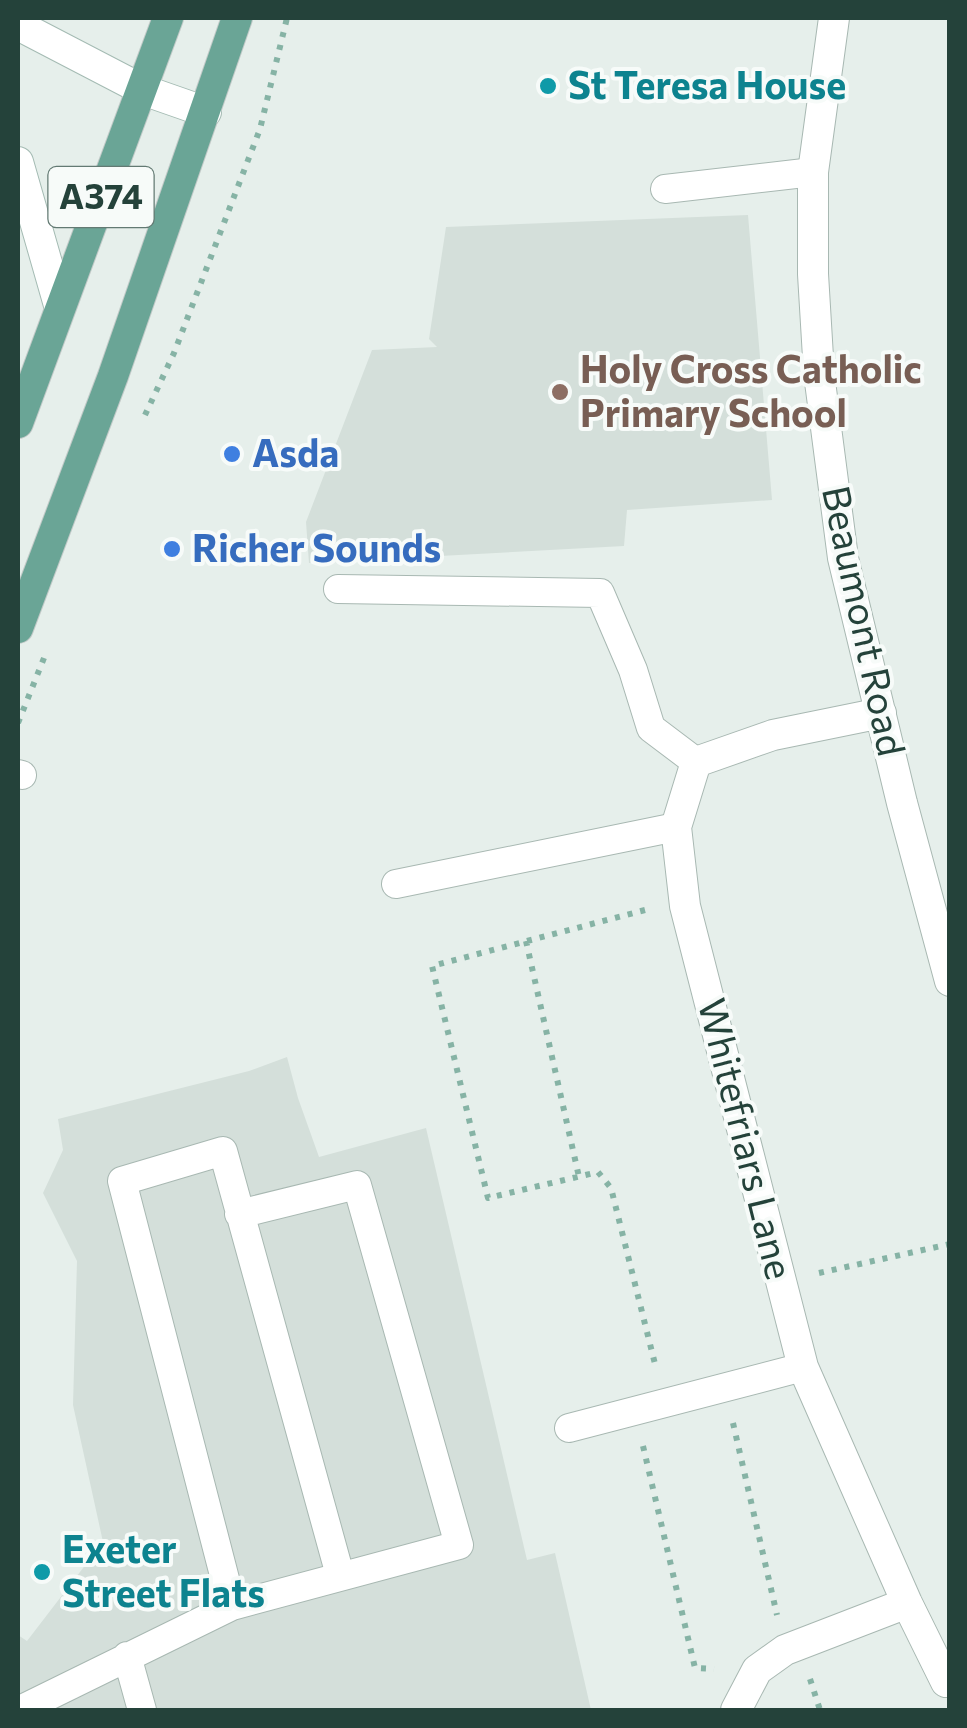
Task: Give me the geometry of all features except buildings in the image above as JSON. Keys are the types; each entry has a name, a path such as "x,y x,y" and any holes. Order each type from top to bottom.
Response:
{"main road":[{"name":"A374","path":"18,423 168,18"},
{"name":"A374","path":"18,628 113,376 237,18"}],"street":[{"name":"Beaumont Road","path":"834,18 813,172 813,274 819,374 843,558 950,981"},
{"path":"18,25 143,90 206,112"},
{"path":"18,162 59,305"},
{"path":"696,762 773,735 881,713"},
{"name":"Whitefriars Lane","path":"696,762 676,826 685,900 803,1367 948,1686"},
{"path":"736,1710 757,1670 785,1650 907,1603"}],"lane":[{"path":"665,189 813,172"},
{"path":"338,589 600,592 633,670 651,728 696,762"},
{"path":"396,884 676,826"},
{"path":"232,1606 122,1181 223,1151 340,1575"},
{"path":"20,1710 232,1606 459,1545 357,1184 239,1214"},
{"path":"569,1428 803,1367"},
{"path":"127,1656 142,1710"}],"path":[{"path":"666,1403 611,1188 598,1172 488,1198 432,966 685,900"},
{"path":"526,941 578,1177"},
{"path":"854,1266 950,1244"},
{"path":"724,1387 785,1650"},
{"path":"634,1411 695,1668 757,1670"}],"shaded area":[{"name":"Holy Cross Catholic Primary School","path":"748,215 772,500 627,510 624,546 309,563 306,522 372,350 437,347 429,339 446,227"},
{"path":"287,1057 319,1157 426,1128 527,1560 555,1553 591,1710 18,1710 18,1635 27,1641 103,1542 73,1405 77,1261 43,1193 63,1150 58,1119 249,1071"}],"place":[{"name":"St Teresa House","path":"548,86"},
{"name":"Holy Cross Catholic Primary School","path":"560,392"},
{"name":"Asda","path":"232,454"},
{"name":"Richer Sounds","path":"172,549"},
{"name":"Exeter Street Flats","path":"42,1572"}]}
